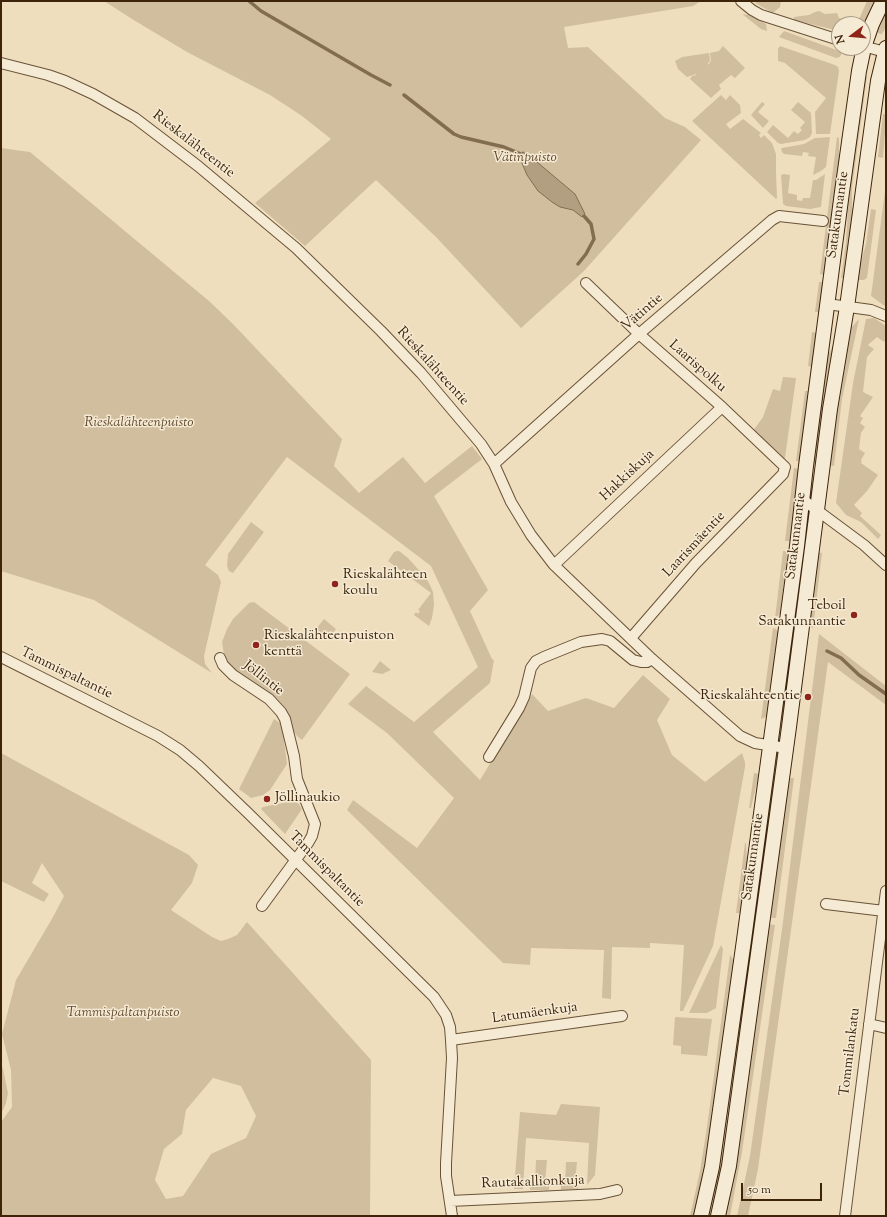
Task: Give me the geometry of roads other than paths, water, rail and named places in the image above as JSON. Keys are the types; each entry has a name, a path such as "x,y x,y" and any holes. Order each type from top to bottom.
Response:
{"main road":[{"name":"Satakunnantie","path":"871,29 883,1"},
{"name":"Satakunnantie","path":"718,1216 729,1166 786,748 830,409 847,307 879,75 885,50"},
{"name":"Satakunnantie","path":"701,1216 712,1167 744,940 797,546 827,304 862,56"}],"street":[{"path":"741,2 762,15 831,37"},
{"path":"871,48 885,50"},
{"name":"Rieskalähteentie","path":"1,63 48,75 93,94 135,118 198,166 296,248 365,314 421,373 481,444 494,464 511,502 541,549 554,565 652,658 740,736 755,743 786,748"},
{"name":"Vätintie","path":"494,464 640,334 776,218 779,216 823,221"},
{"name":"Laarispolku","path":"586,283 640,334 722,407 784,467 783,474"},
{"path":"827,304 871,310 886,316"},
{"name":"Hakkiskuja","path":"554,565 722,407"},
{"name":"Laarismäentie","path":"631,638 696,563 783,474"},
{"path":"802,499 864,545 886,565"},
{"path":"489,757 519,708 524,697 531,668 536,661 581,642 602,639 610,641 633,660 647,662 652,658"},
{"name":"Tammispaltantie","path":"1,657 158,736 180,750 204,771 295,859 434,997 446,1015 450,1027 452,1058 446,1176 452,1216"},
{"name":"Jöllintie","path":"220,658 223,665 233,675 268,699 285,719 294,756 297,779 315,824 308,843 295,859"},
{"path":"262,906 295,859"},
{"name":"Tommilankatu","path":"845,1216 886,891"},
{"path":"826,904 884,911"},
{"name":"Latumäenkuja","path":"451,1040 622,1016"},
{"path":"869,1024 886,1028"},
{"name":"Rautakallionkuja","path":"450,1201 600,1194 617,1190"}],"waterway":[{"path":"249,1 261,11 390,85"},
{"path":"404,95 454,134 504,147 521,154"},
{"path":"578,264 586,254 594,239 591,224 584,216"},
{"path":"827,651 841,658 859,675 886,694"}],"place":[{"name":"Rieskalähteen koulu","path":"335,584"},
{"name":"Teboil Satakunnantie","path":"854,615"},
{"name":"Rieskalähteenpuiston kenttä","path":"256,645"},
{"name":"Rieskalähteentie","path":"808,697"},
{"name":"Jöllinaukio","path":"267,799"}],"park label":[{"name":"Vätinpuisto","path":"525,159"},
{"name":"Rieskalähteenpuisto","path":"139,424"},
{"name":"Tammispaltanpuisto","path":"123,1014"}]}
